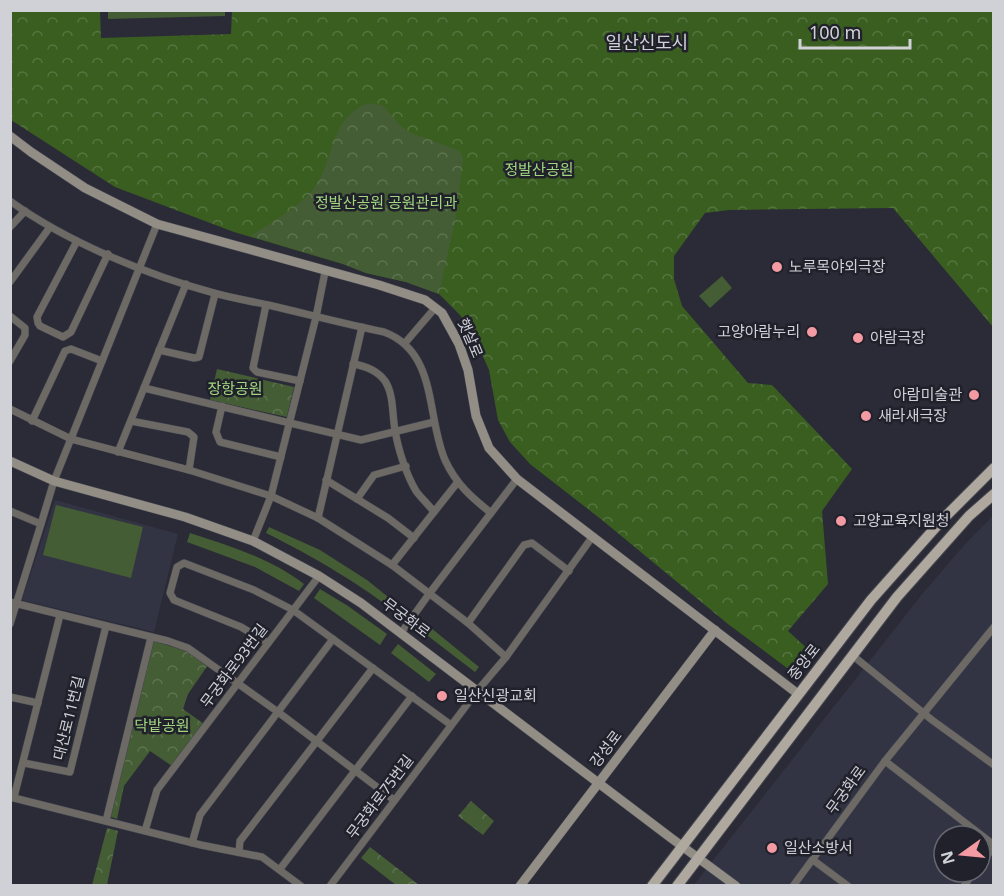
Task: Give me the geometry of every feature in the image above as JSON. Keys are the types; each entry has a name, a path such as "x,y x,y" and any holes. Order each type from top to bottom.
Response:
{"main road":[{"name":"중앙로","path":"652,885 871,600 942,519 993,468"},
{"path":"677,885 897,597 969,516 993,494"}],"street":[{"name":"햇살로","path":"11,137 85,188 157,224 379,285 425,300 442,313 459,344 468,370 476,416 489,448 517,479 798,694"},
{"path":"10,201 50,227 139,268 215,294 384,332 405,343 421,365 445,459 457,483 470,497 491,513"},
{"path":"10,227 25,211"},
{"path":"10,624 13,603 54,481 157,224"},
{"path":"10,282 50,227"},
{"path":"77,241 37,317 38,323 63,337 68,335 108,254"},
{"path":"252,541 271,496 325,272"},
{"path":"118,452 186,284"},
{"path":"159,350 194,358 199,357 215,294"},
{"path":"266,304 253,368 256,372 300,381"},
{"path":"405,343 435,308"},
{"path":"10,316 25,328 26,335 10,361"},
{"path":"318,518 362,327"},
{"path":"32,421 65,351 71,350 102,361"},
{"path":"353,364 378,372 383,378 390,392 395,432 406,466 417,491 435,512"},
{"path":"144,388 361,440 434,422"},
{"path":"222,406 216,432 220,442 281,457"},
{"path":"10,409 70,439 189,470 271,496 318,518 393,565 468,623 506,657"},
{"path":"131,421 188,432 194,437 189,470"},
{"name":"무궁화로","path":"10,461 54,481 185,517 252,541 319,576 402,633 736,885"},
{"path":"357,499 374,475 406,466"},
{"path":"402,633 517,479"},
{"path":"326,480 414,538"},
{"path":"393,565 457,483"},
{"path":"10,511 41,524"},
{"name":"무궁화로75번길","path":"330,885 478,690 506,657 592,536"},
{"path":"468,623 528,543 532,543 569,571"},
{"path":"268,643 241,627 174,600 170,593 177,567 184,563 254,590 293,610 451,725"},
{"name":"무궁화로93번길","path":"145,831 157,790 319,576"},
{"path":"13,603 188,648 278,712 394,800"},
{"path":"60,615 24,763 12,797 192,843 262,857 301,885"},
{"name":"대산로11번길","path":"24,763 70,772 106,626"},
{"name":"무궁화로","path":"793,885 885,761 993,627"},
{"name":"강성로","path":"520,885 715,630"},
{"path":"106,821 151,637"},
{"path":"192,843 200,815 333,639"},
{"path":"852,655 993,765"},
{"path":"239,852 240,841 373,668"},
{"path":"280,869 412,696"},
{"path":"10,697 38,703"},
{"path":"885,761 993,846"},
{"path":"813,860 848,885"}],"shaded area":[{"path":"55,500 178,534 154,632 22,600"},
{"path":"993,516 993,885 693,886 923,593"}],"green space":[{"path":"225,10 225,16 108,19 108,11"},
{"name":"정발산공원","path":"232,10 993,11 993,327 893,208 729,210 705,213 674,256 674,279 682,306 748,383 772,385 852,469 822,511 828,584 788,631 813,654 795,674 728,624 530,464 510,442 498,420 489,370 475,338 460,315 439,294 406,282 366,273 234,232 115,187 11,120 11,11 100,11 101,38 231,34"},
{"name":"정발산공원 공원관리과","path":"367,103 382,105 402,127 411,133 460,151 463,158 457,211 439,294 251,236 296,206 312,191 323,172 339,128 355,110"},
{"path":"722,276 732,288 710,308 699,296"},
{"name":"장항공원","path":"217,369 294,387 287,417 210,400"},
{"path":"56,505 143,527 131,578 43,555"},
{"path":"269,527 320,550 367,580 408,613 404,618 337,572 266,533"},
{"path":"190,533 264,560 304,584 299,591 255,567 187,542"},
{"path":"320,589 387,634 380,645 314,598"},
{"path":"420,619 479,667 475,672 415,626"},
{"name":"닥밭공원","path":"153,641 187,651 208,665 188,694 183,709 204,724 172,766 150,751 124,786 117,819 109,816"},
{"path":"398,644 436,674 429,682 391,653"},
{"path":"471,801 494,821 483,835 458,816"},
{"path":"107,828 118,831 107,885 92,885"},
{"path":"370,847 419,885 396,885 361,858"}],"place":[{"name":"노루목야외극장","path":"777,267"},
{"name":"고양아람누리","path":"812,332"},
{"name":"아람극장","path":"858,338"},
{"name":"아람미술관","path":"974,395"},
{"name":"새라새극장","path":"866,416"},
{"name":"고양교육지원청","path":"841,521"},
{"name":"일산신광교회","path":"442,696"},
{"name":"일산소방서","path":"772,848"}],"district":[{"name":"일산신도시","path":"647,43"}]}
